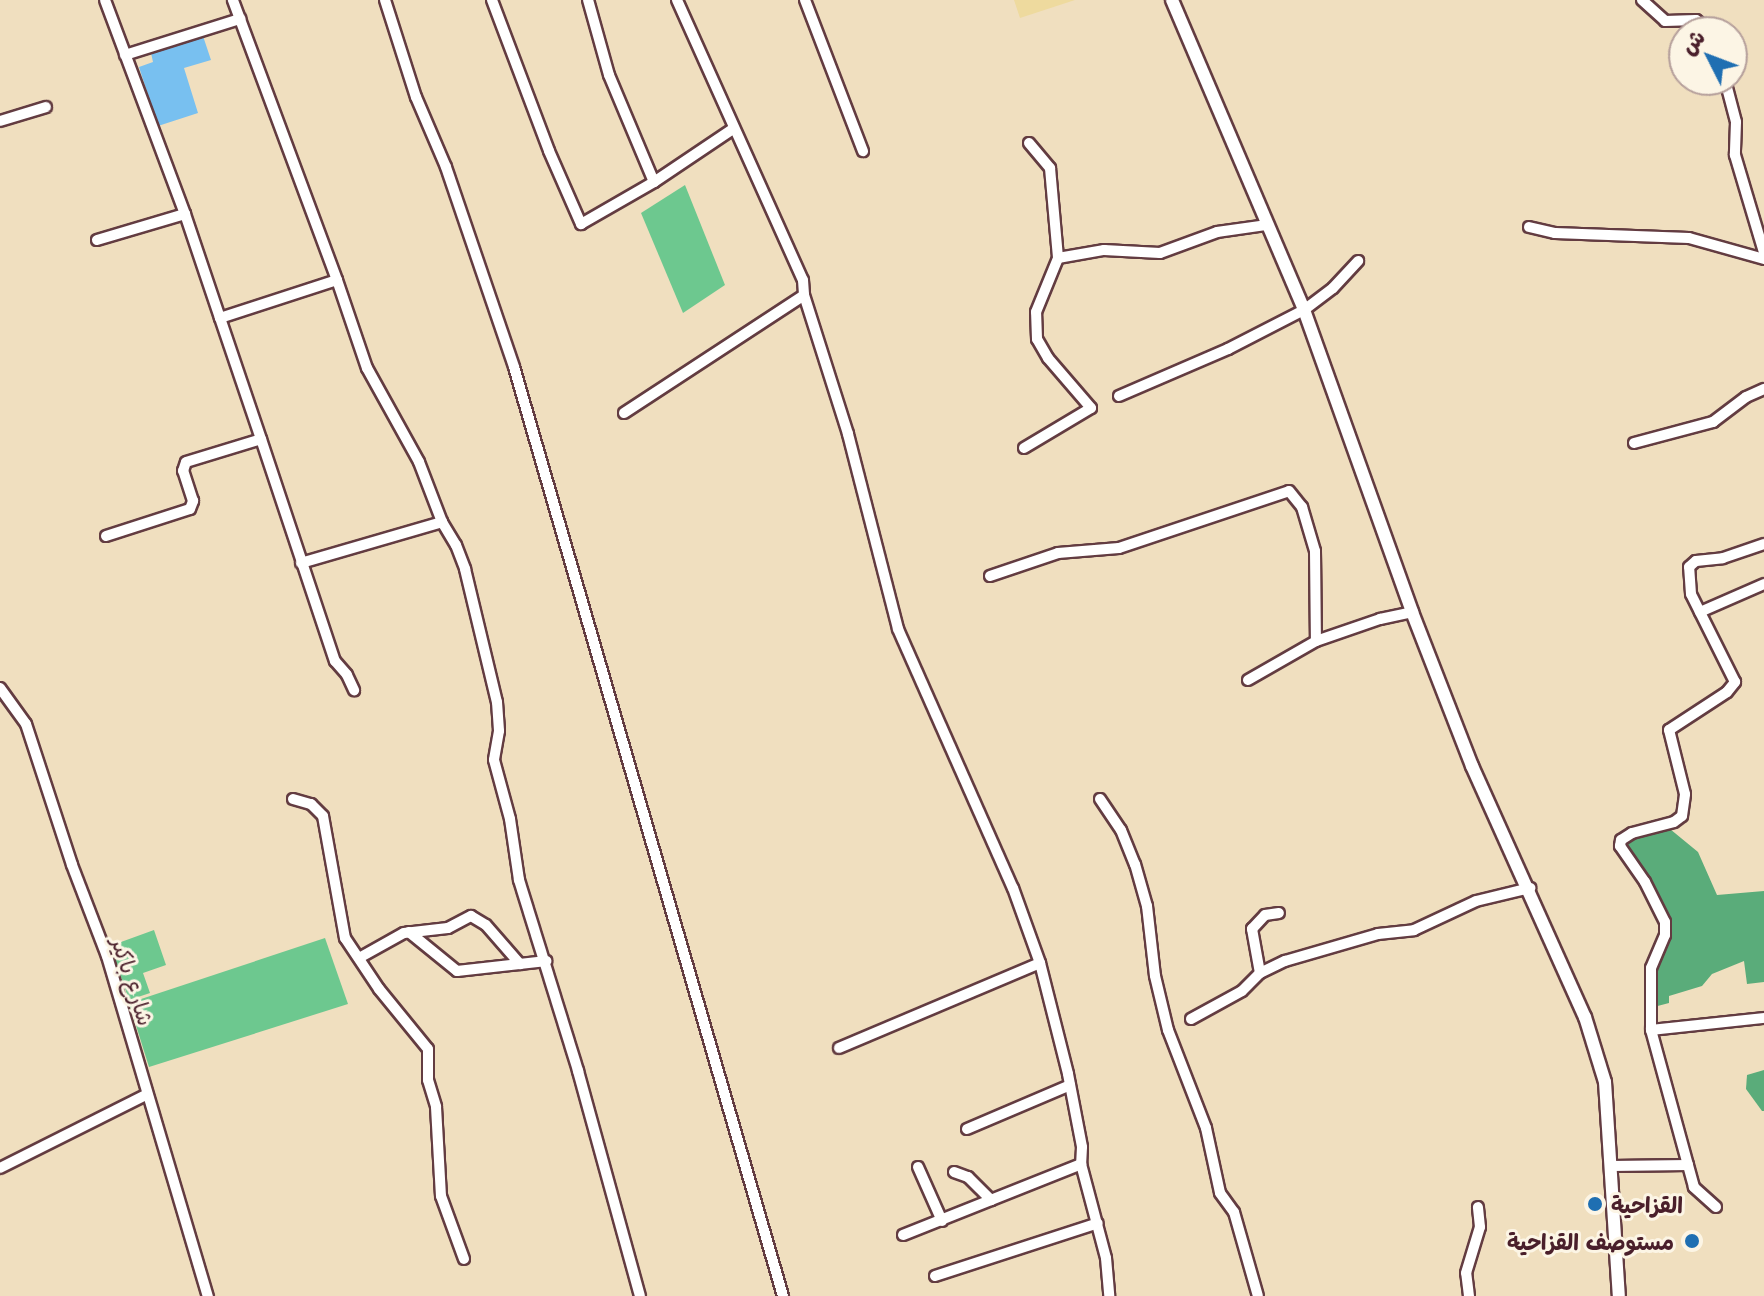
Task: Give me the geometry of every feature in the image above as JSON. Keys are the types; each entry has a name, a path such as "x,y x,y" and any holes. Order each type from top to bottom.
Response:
{"street":[{"path":"105,0 185,214 335,661 354,690"},
{"path":"233,0 266,82 367,368 419,462 442,522 456,545 483,630 499,716 495,767 510,819 525,902 546,961 640,1296"},
{"path":"385,0 416,97 446,167 514,367 783,1296"},
{"path":"492,0 549,151 581,224 654,182 733,129"},
{"path":"588,0 609,75 654,182"},
{"path":"677,0 803,280 804,295 844,421 898,629 1013,888 1040,963 1070,1085 1082,1147 1081,1164 1098,1223 1109,1296"},
{"path":"805,0 863,151"},
{"path":"1172,0 1304,310 1412,612 1472,766 1576,993 1598,1056 1605,1082 1619,1296"},
{"path":"1642,0 1668,21"},
{"path":"125,55 240,19"},
{"path":"1729,96 1736,122 1735,155 1764,252"},
{"path":"0,121 46,107"},
{"path":"1024,448 1091,408 1048,358 1037,339 1036,312 1058,258 1050,168 1039,150 1029,143"},
{"path":"97,240 185,214"},
{"path":"1058,258 1104,250 1141,255 1160,253 1217,232 1266,225"},
{"path":"1529,227 1555,233 1689,238 1764,259"},
{"path":"1119,396 1228,349 1304,310 1333,288 1358,261"},
{"path":"220,318 337,280"},
{"path":"624,413 804,295"},
{"path":"1634,443 1713,422 1746,397 1764,389"},
{"path":"106,536 190,509 193,501 183,471 186,462 261,439"},
{"path":"990,576 1058,553 1119,548 1289,491 1302,507 1315,551 1316,641"},
{"path":"301,563 442,522"},
{"path":"1716,1207 1694,1187 1651,1030 1651,968 1665,935 1665,922 1645,882 1620,846 1621,840 1632,833 1674,822 1682,816 1685,794 1669,730 1727,692 1735,682 1700,612 1687,578 1691,563 1723,558 1764,544"},
{"path":"1700,612 1764,584"},
{"path":"1248,680 1316,641 1380,619 1412,612"},
{"name":"شارع باكير","path":"0,688 26,724 64,843 107,956 145,1096 208,1296"},
{"path":"293,799 311,804 323,816 343,930 379,989 428,1049 428,1080 436,1107 441,1196 464,1259"},
{"path":"1100,799 1121,830 1135,864 1147,906 1155,976 1168,1030 1206,1128 1220,1193 1234,1212 1258,1296"},
{"path":"1191,1019 1242,991 1260,973 1285,961 1378,934 1414,930 1476,901 1530,888"},
{"path":"1260,973 1252,929 1265,915 1279,913"},
{"path":"359,958 409,932 448,928 471,916 492,931 520,964"},
{"path":"409,932 457,971 546,961"},
{"path":"839,1048 1040,963"},
{"path":"1651,1030 1764,1018"},
{"path":"967,1129 1070,1085"},
{"path":"0,1168 145,1096"},
{"path":"903,1235 1081,1164"},
{"path":"1612,1166 1688,1165"},
{"path":"918,1167 942,1221"},
{"path":"954,1172 968,1177 991,1200"},
{"path":"1469,1296 1466,1273 1480,1227 1478,1207"},
{"path":"935,1276 1098,1223"}],"green space":[{"path":"685,185 725,285 683,313 641,213"},
{"path":"1645,829 1670,829 1698,852 1717,895 1764,891 1764,982 1747,984 1744,961 1712,974 1702,986 1669,996 1669,1003 1650,1008 1644,978 1651,977 1661,945 1661,911 1653,887 1620,847"},
{"path":"154,930 166,965 143,973 150,993 129,1000 110,946"},
{"path":"325,938 348,1004 149,1067 129,1003"},
{"path":"1764,1070 1762,1111 1746,1089 1747,1075"}],"sand":[{"path":"1014,0 1075,0 1020,18"}],"water":[{"path":"203,36 211,60 184,68 198,113 158,126 139,67 153,62 151,53"}],"place":[{"name":"القزاحية","path":"1595,1204"},
{"name":"مستوصف القزاحية","path":"1692,1241"}]}
